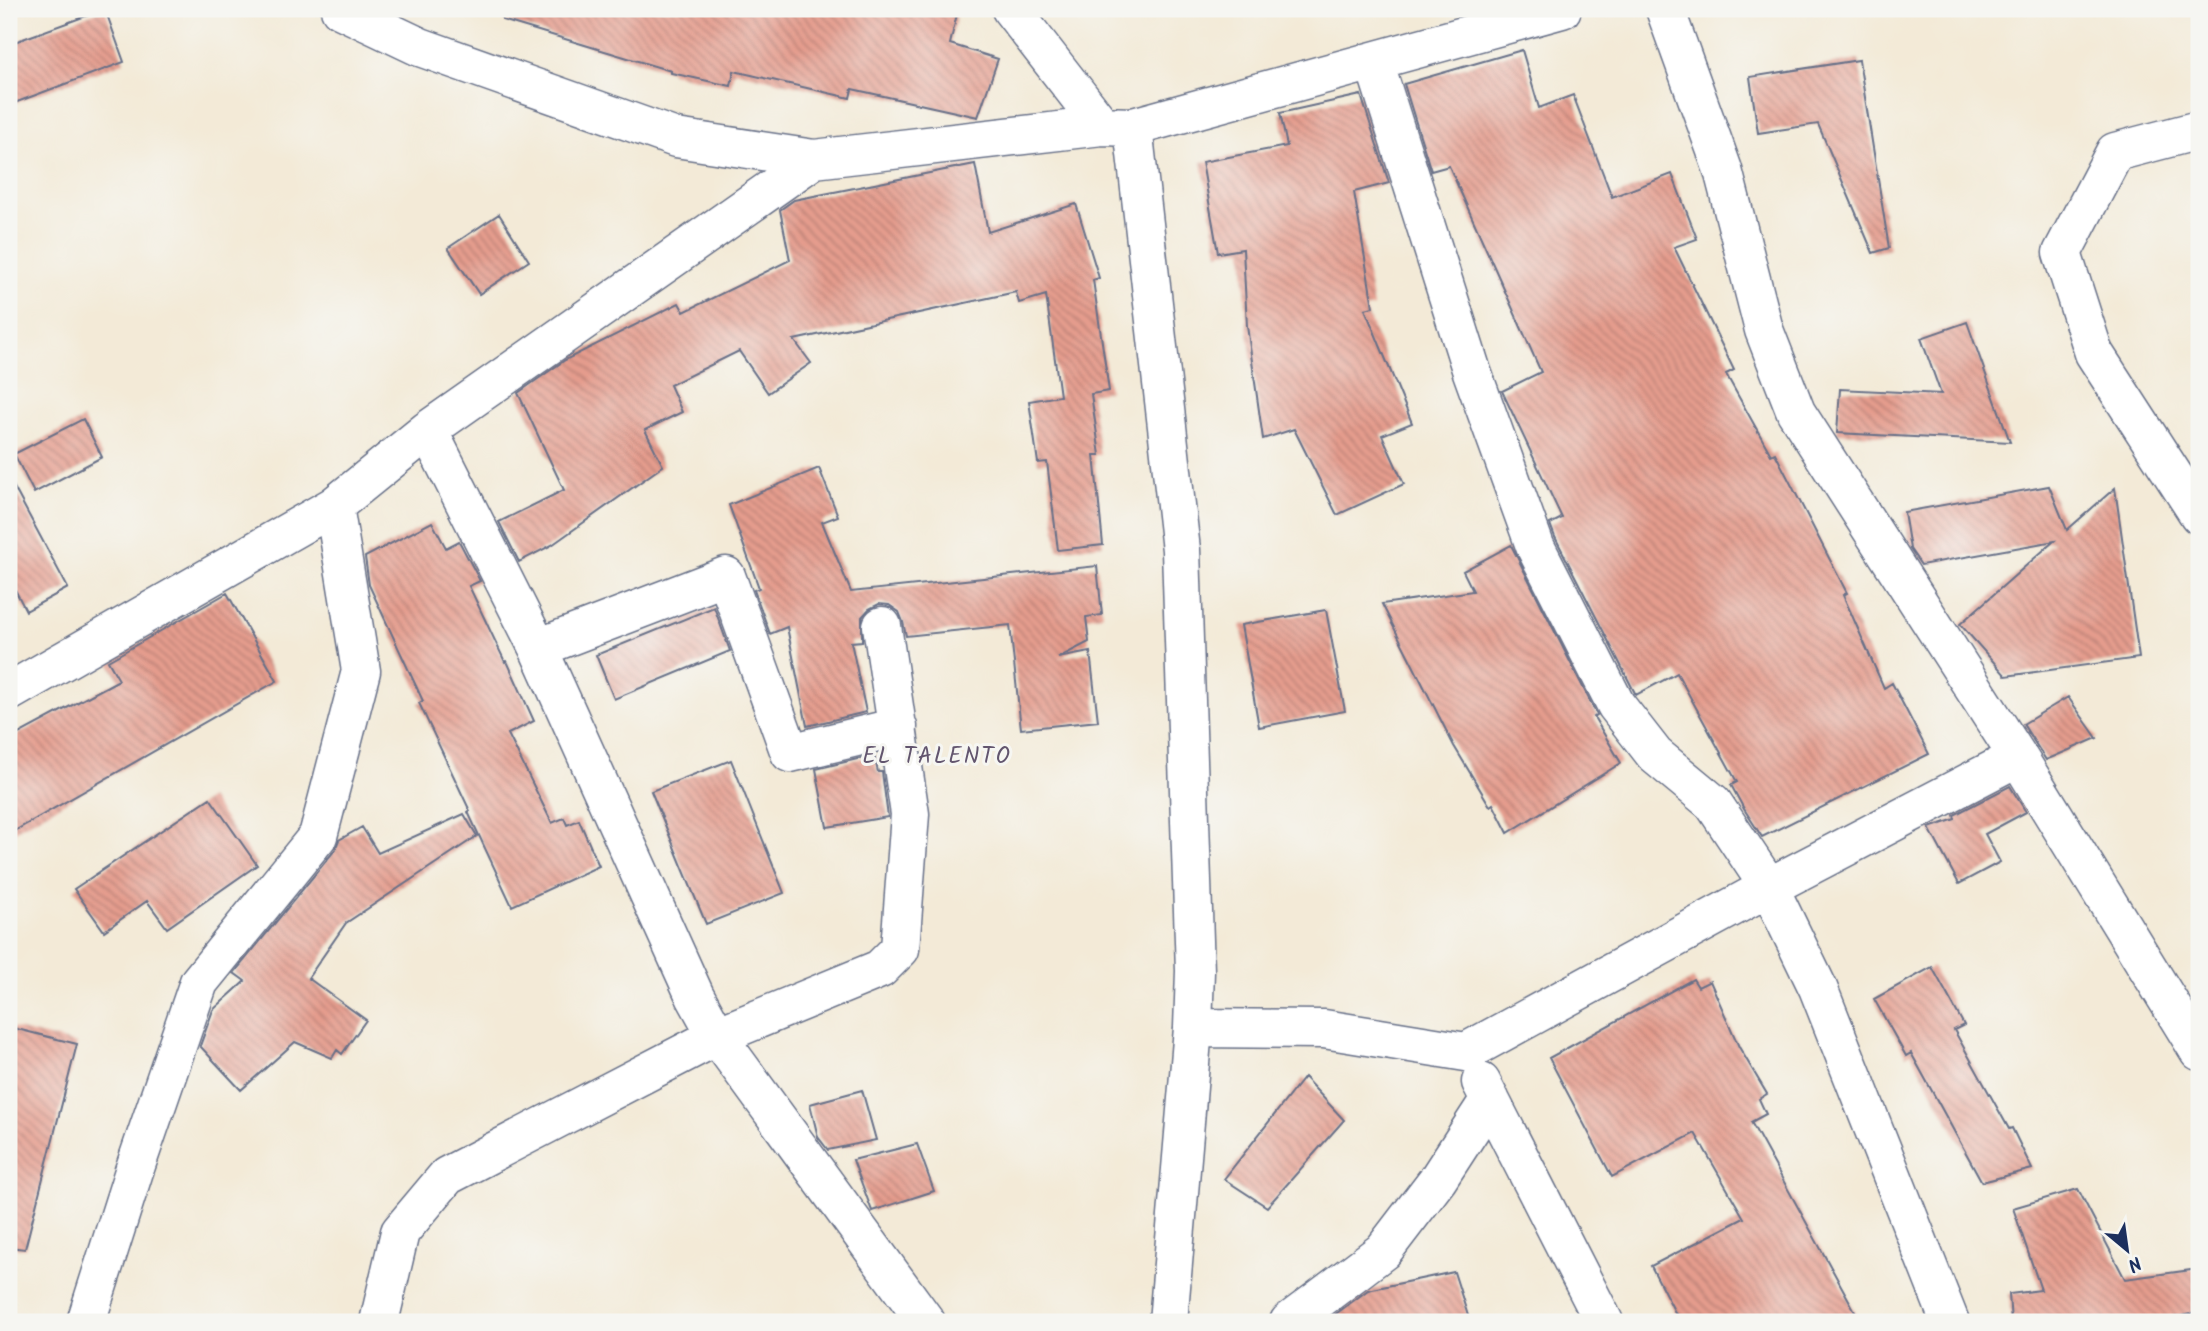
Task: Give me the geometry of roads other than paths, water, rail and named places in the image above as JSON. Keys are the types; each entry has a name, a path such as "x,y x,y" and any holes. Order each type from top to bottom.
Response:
{"street":[{"path":"340,9 420,47 676,138 814,159 1118,126 1374,62 1457,22 1562,9"},
{"path":"1011,9 1118,126 1181,550 1195,971 1193,1028 1168,1322"},
{"path":"1665,9 1723,170 1764,330 1796,412 2018,757 2199,1051"},
{"path":"1374,62 1472,372 1535,546 1616,705 1655,755 1713,803 1769,887 1818,988 1950,1322"},
{"path":"2199,130 2115,152 2063,253 2094,353 2199,515"},
{"path":"9,692 334,506 428,430 814,159"},
{"path":"428,430 538,648 695,996 717,1036 926,1322"},
{"path":"86,1322 199,982 318,836 360,671 334,506"},
{"path":"538,648 726,576 790,754 898,727"},
{"path":"379,1322 400,1232 447,1176 717,1036 880,969 900,949 910,814 882,626"},
{"path":"1193,1028 1324,1029 1466,1052 1769,887 2018,757"},
{"path":"1466,1052 1604,1322"},
{"path":"1289,1322 1383,1251 1438,1179 1490,1099"}],"district":[{"name":"EL TALENTO","path":"937,757"}]}
